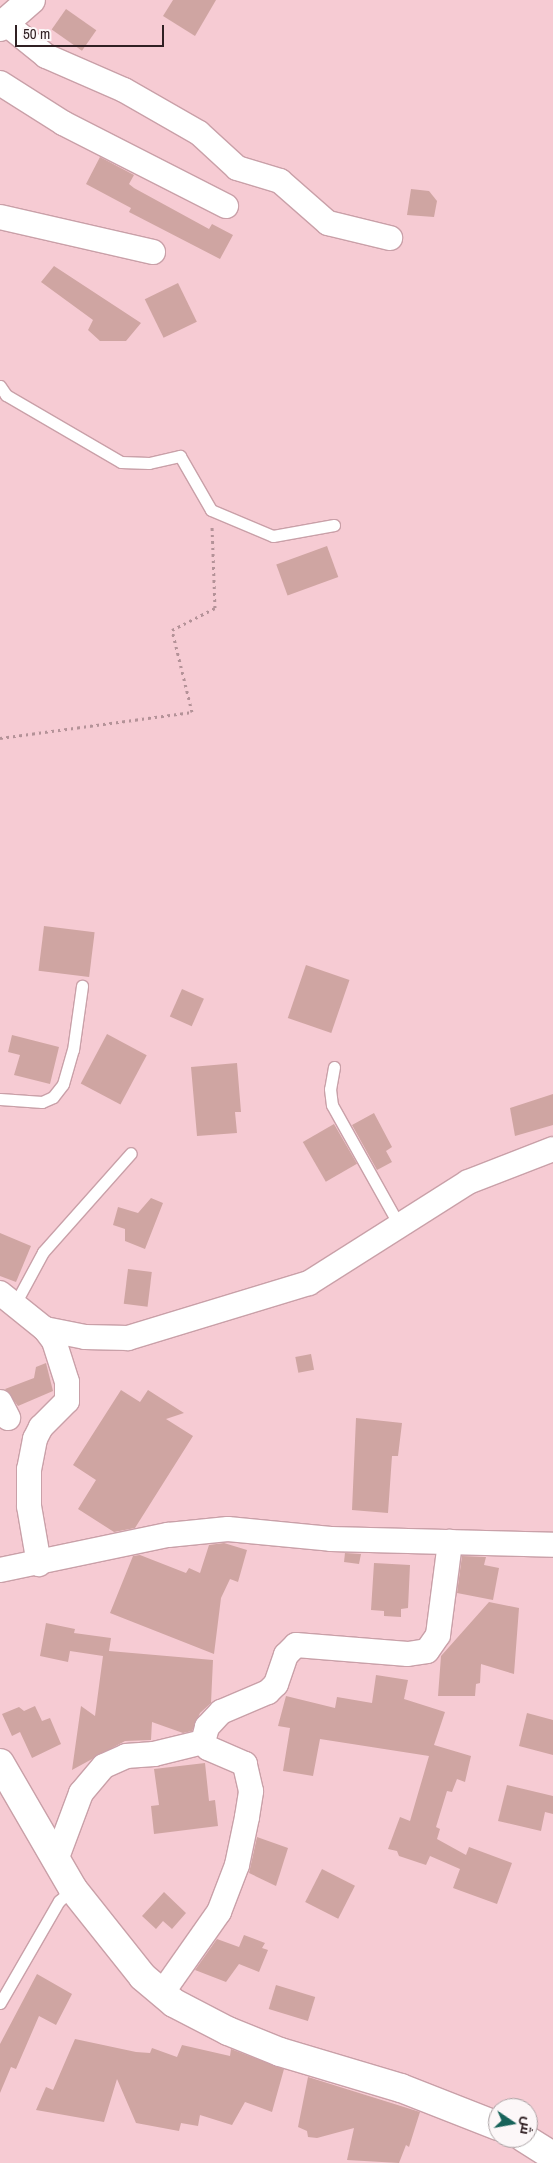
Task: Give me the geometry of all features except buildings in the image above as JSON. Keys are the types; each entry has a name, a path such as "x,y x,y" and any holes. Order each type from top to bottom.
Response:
{"main road":[{"path":"2,25 31,0"},
{"path":"0,1763 73,1889 143,1977 162,1993 228,2030 280,2052 401,2088 488,2122"},
{"path":"538,2147 553,2156"}],"street":[{"path":"2,25 46,56 124,90 199,133 237,168 280,181 328,223 390,238"},
{"path":"0,83 62,123 226,206"},
{"path":"0,217 153,252"},
{"path":"45,1329 85,1337 128,1338 176,1326 309,1283 338,1267 399,1225 468,1182 553,1149"},
{"path":"7,1298 45,1329 61,1359 68,1391 67,1401 46,1422 35,1439 29,1469 29,1506 39,1564"},
{"path":"0,1570 39,1564 196,1531 228,1529 332,1539 553,1546"},
{"path":"203,1742 206,1727 221,1712 273,1687 286,1655 296,1645 408,1654 427,1651 438,1635 450,1542"},
{"path":"56,1860 81,1793 104,1766 126,1756 154,1754 203,1742"},
{"path":"162,1993 219,1912 237,1865 247,1817 251,1791 245,1764 208,1748 203,1742"}],"lane":[{"path":"0,386 6,395 121,462 149,463 180,456 211,510 273,536 334,525"},
{"path":"0,1099 42,1102 53,1097 63,1084 73,1050 82,986"},
{"path":"334,1067 330,1089 332,1105 399,1225"},
{"path":"7,1298 43,1252 131,1153"},
{"path":"0,2003 59,1901 73,1889"}],"path":[{"path":"0,738 192,712 172,630 215,608 211,510"}]}
